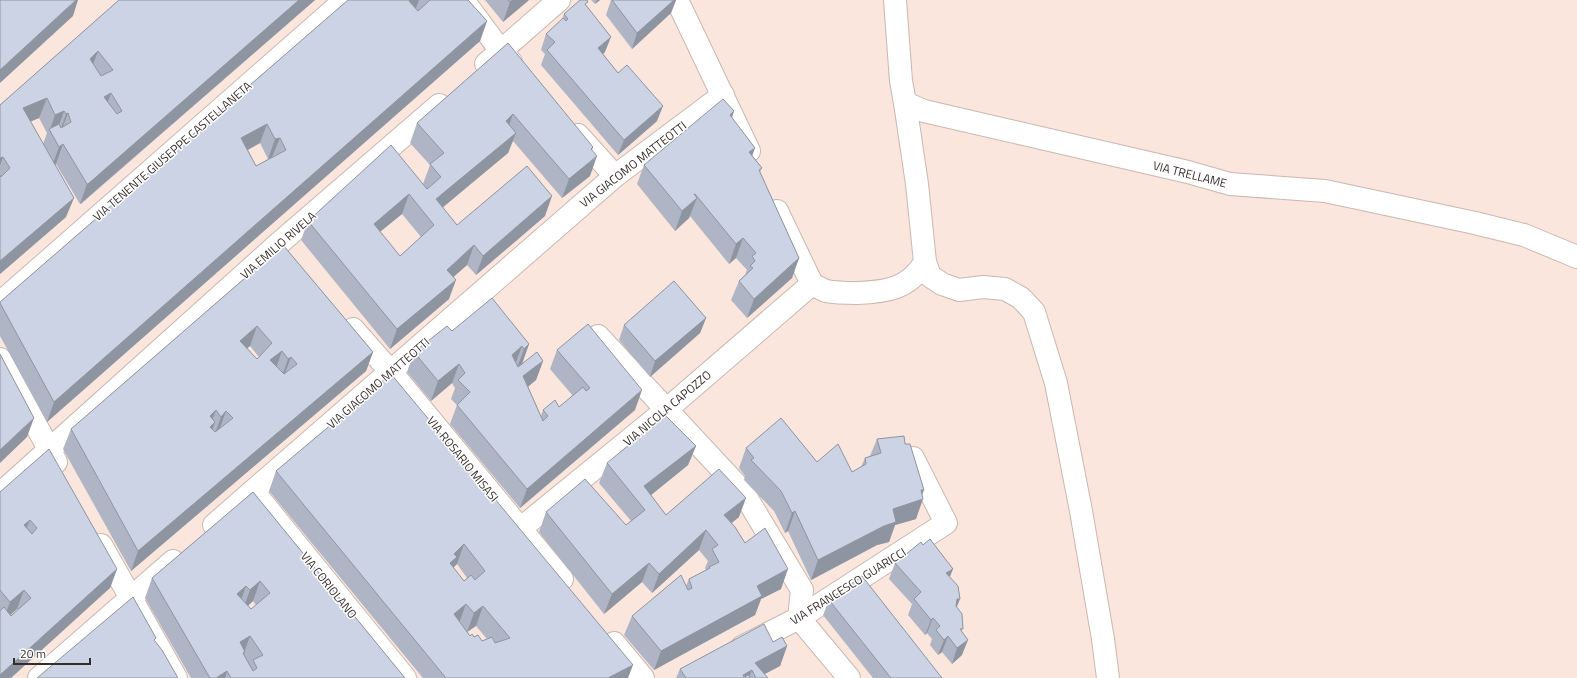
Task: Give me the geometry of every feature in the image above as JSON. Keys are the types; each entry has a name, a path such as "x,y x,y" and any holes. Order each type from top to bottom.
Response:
{"street":[{"name":"VIA TENENTE GIUSEPPE CASTELLANETA","path":"0,302 345,0"},
{"path":"463,0 501,51 522,74"},
{"path":"471,77 559,0"},
{"path":"676,0 759,172"},
{"path":"895,0 901,80 906,103 917,184 925,262 930,276 942,284 959,290 983,287 1005,289 1021,298 1034,312 1056,384 1081,511 1103,639 1108,678"},
{"name":"VIA EMILIO RIVELA","path":"0,494 278,245 453,93"},
{"name":"VIA GIACOMO MATTEOTTI","path":"39,678 615,176 723,95"},
{"name":"VIA TRELLAME","path":"906,103 931,112 1188,172 1230,184 1325,191 1475,223 1524,235 1577,257"},
{"path":"563,119 615,176"},
{"path":"769,193 812,284 826,291 848,293 882,292 904,284 919,272 925,262"},
{"path":"278,245 293,262"},
{"name":"VIA NICOLA CAPOZZO","path":"520,529 666,410 812,284"},
{"name":"VIA ROSARIO MISASI","path":"339,314 391,372 574,595"},
{"path":"598,336 743,492 802,590 798,618 849,678"},
{"path":"0,359 64,477"},
{"name":"VIA FRANCESCO GUARICCI","path":"723,657 798,618 946,523 913,458"},
{"name":"VIA CORIOLANO","path":"254,491 405,678"},
{"path":"94,531 176,678"},
{"path":"604,630 643,678"}],"building":[{"path":"0,0 76,0 0,70"},
{"path":"119,0 299,0 88,184 63,144 59,147 49,129 59,124 61,128 71,122 68,113 66,114 64,111 55,115 47,98 23,108 74,198 0,261 0,175 1,177 10,168 3,157 0,158 0,105","holes":["98,51 113,70 101,76 90,59","111,93 122,111 117,114 104,97"]},
{"path":"348,0 410,0 409,1 418,11 430,0 468,0 487,21 54,402 0,302","holes":["267,124 275,139 280,138 286,150 256,166 241,138"]},
{"path":"580,0 587,0 588,2 585,4 611,37 598,48 618,73 627,65 663,106 624,140 547,50 555,42 546,34 563,18 566,21 568,19 564,14"},
{"path":"612,0 674,0 637,33"},
{"path":"508,43 593,147 591,149 597,156 569,179 513,114 506,121 516,133 436,199 457,225 527,166 552,196 483,256 474,245 447,270 456,280 397,329 308,221 391,145 427,189 441,177 430,164 444,153 417,123","holes":["409,194 434,225 400,256 374,224"]},
{"path":"723,99 734,111 730,115 755,148 749,152 762,168 759,170 799,258 754,299 739,281 753,268 750,266 755,261 752,256 756,253 743,238 736,244 695,194 697,198 682,211 644,165"},
{"path":"283,245 373,352 138,551 71,429","holes":["257,326 272,343 257,359 240,341","282,351 288,359 291,357 297,364 284,374 270,360","216,410 221,417 226,411 233,418 215,432 210,427 215,422 210,416"]},
{"path":"674,281 706,318 655,361 624,325"},
{"path":"492,298 529,344 524,349 522,346 512,355 518,367 537,352 543,361 523,376 543,421 548,416 543,410 555,400 559,407 583,387 586,391 590,388 557,350 588,324 642,390 527,489 457,405 470,392 458,380 465,373 459,364 438,381 414,352 447,326 452,331"},
{"path":"0,354 34,418 0,450"},
{"path":"391,374 633,665 608,678 446,678 276,471","holes":["464,544 485,571 475,580 471,575 464,581 450,563 457,557 454,554","466,604 474,613 483,606 510,638 495,643 492,637 482,641 478,635 474,637 472,634 470,636 454,614"]},
{"path":"665,415 696,446 644,486 666,515 719,469 746,498 724,515 735,527 745,543 765,528 788,569 757,586 762,596 661,651 632,616 681,575 688,590 692,588 689,579 719,562 712,549 718,545 706,530 659,574 649,563 612,594 546,512 585,479 626,525 645,510 607,463"},
{"path":"781,418 817,462 838,444 852,472 866,464 865,458 881,453 877,439 904,436 905,444 910,444 924,490 921,490 923,499 893,509 896,522 884,526 818,560 795,511 792,513 781,491 751,460 754,458 746,448"},
{"path":"49,449 117,569 0,675 0,611 4,607 11,616 31,598 24,590 10,602 0,590 0,492","holes":["30,520 37,528 32,534 24,525"]},
{"path":"253,492 405,678 231,678 227,671 216,678 210,678 152,578","holes":["260,581 270,593 251,609 237,594 246,586 250,590","250,636 263,655 253,660 257,668 253,671 243,653 245,652 240,642"]},
{"path":"930,539 953,569 946,573 958,586 960,599 957,599 956,606 962,614 963,629 960,629 968,640 957,648 948,636 944,640 936,630 940,626 933,618 931,620 914,599 921,592 895,563 921,542 923,545"},
{"path":"862,576 942,678 891,678 829,600"},
{"path":"133,597 156,638 154,640 162,650 178,678 37,678"},
{"path":"764,624 773,642 782,637 787,646 755,663 768,678 756,678 752,670 743,675 744,677 749,675 750,678 686,678 680,669"}]}
